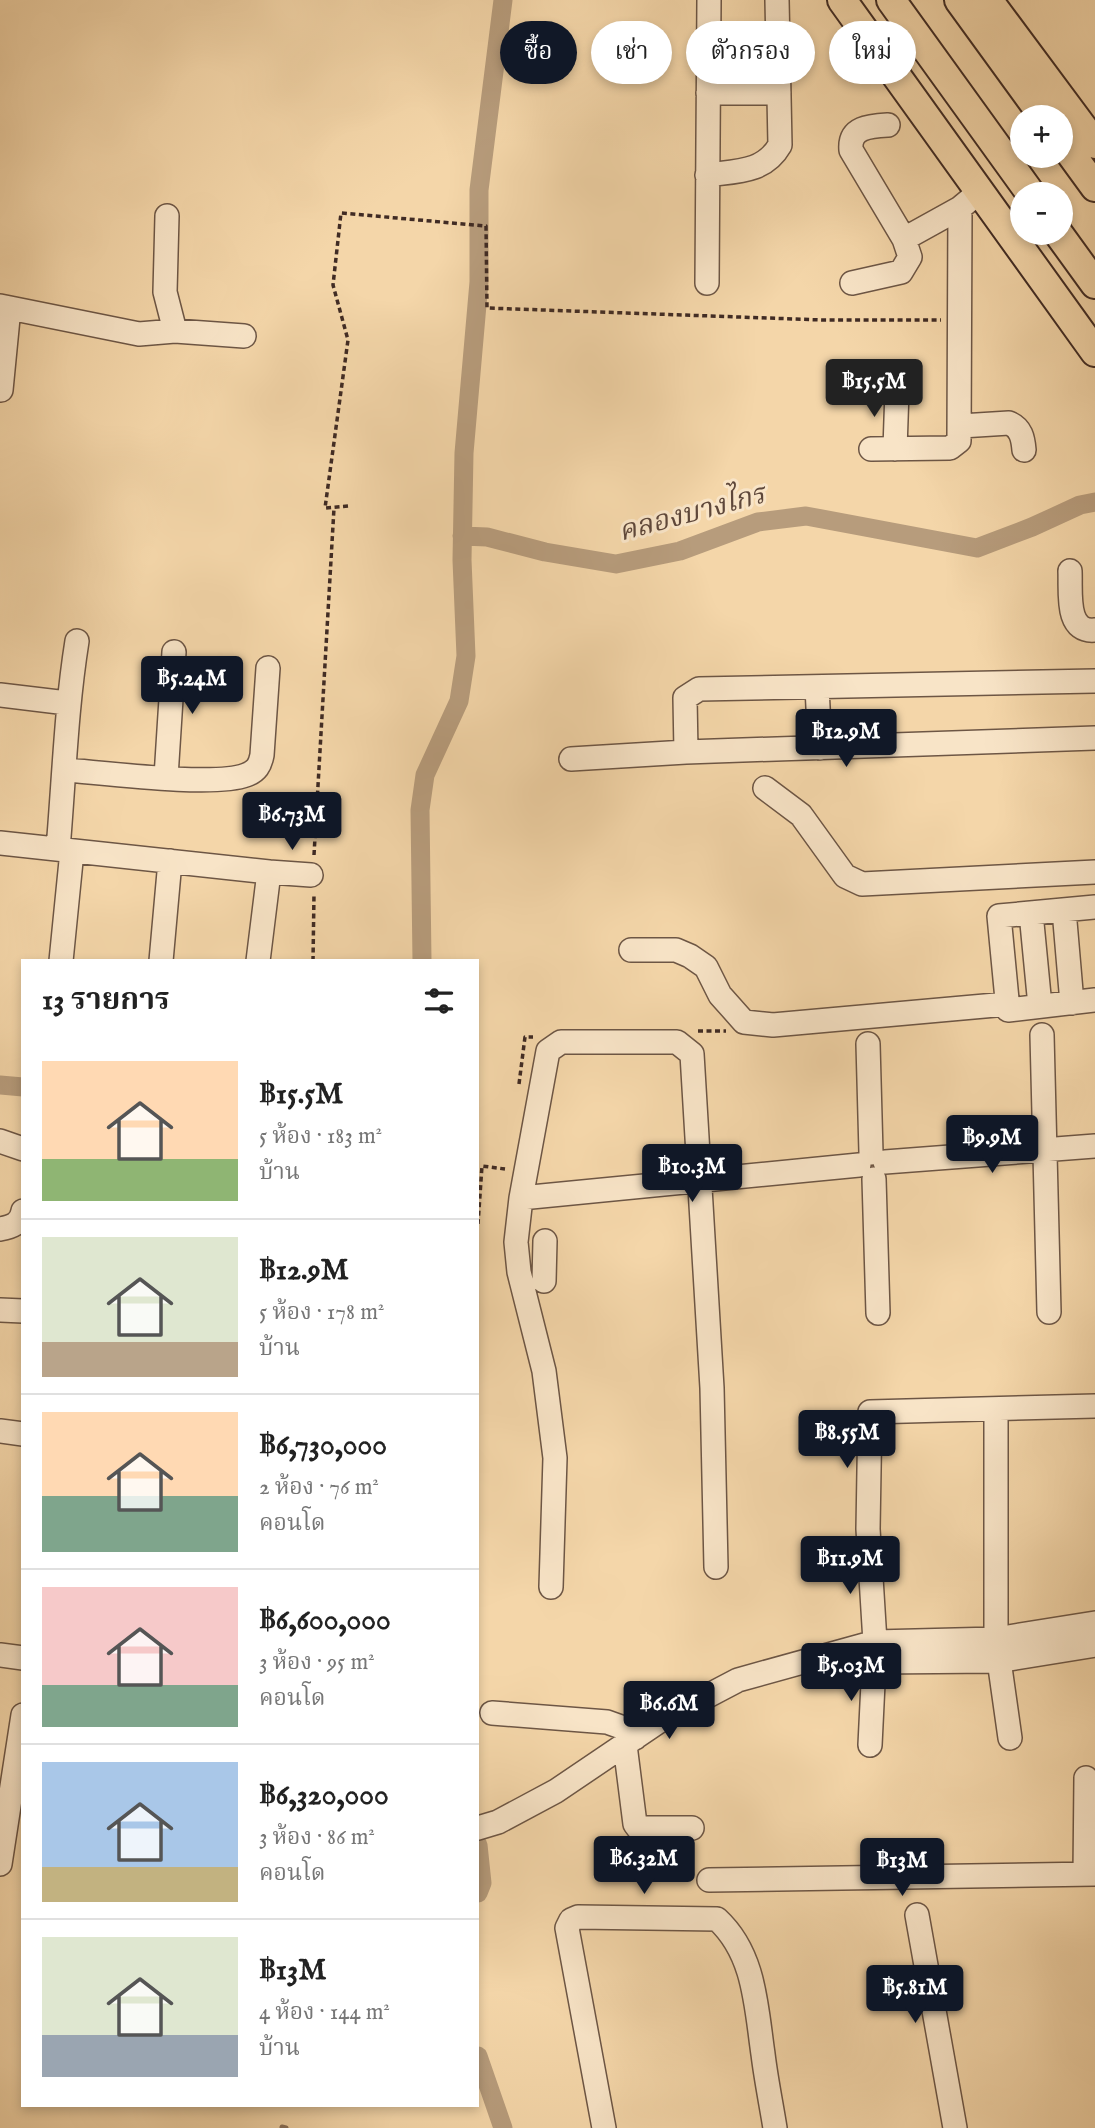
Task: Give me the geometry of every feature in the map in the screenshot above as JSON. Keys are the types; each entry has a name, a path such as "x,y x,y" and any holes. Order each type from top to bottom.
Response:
{"main road":[{"path":"842,0 969,200 1095,352"},
{"path":"891,0 1022,182"},
{"path":"959,0 1035,105"},
{"path":"988,0 1093,136"},
{"path":"1073,157 1095,187"},
{"path":"1067,245 1095,284"}],"street":[{"path":"707,283 709,0"},
{"path":"707,176 754,169 774,154 780,145 777,0"},
{"path":"708,93 779,93"},
{"path":"852,283 901,272 910,257 904,239 851,150 850,141 855,133 863,128 888,125"},
{"path":"904,239 969,200"},
{"path":"871,449 956,446 961,426 960,320 969,200"},
{"path":"167,216 165,292 175,331"},
{"path":"1,390 5,307 139,334 175,331 244,336"},
{"path":"895,449 897,390"},
{"path":"961,426 1009,423 1016,425 1024,450"},
{"path":"1070,571 1072,614 1076,624 1087,631 1095,630"},
{"path":"61,959 67,703 77,641"},
{"path":"166,777 174,652"},
{"path":"66,770 236,779 250,774 260,765 268,668"},
{"path":"686,752 685,698 690,692 699,689 1095,681"},
{"path":"817,687 820,748"},
{"path":"0,695 67,703"},
{"path":"571,759 686,752 1095,737"},
{"path":"765,788 801,815 845,876 862,884 1095,872"},
{"path":"0,843 313,877"},
{"path":"161,959 170,861"},
{"path":"258,959 269,872"},
{"path":"1063,910 1084,1002 1008,1010 999,916 1031,913 1063,910 1095,907"},
{"path":"1031,913 1040,1006"},
{"path":"631,950 676,950 690,956 706,967 720,995 744,1023 773,1025 1007,1004"},
{"path":"1042,1035 1049,1312"},
{"path":"542,1282 516,1242 521,1198 548,1051 561,1042 668,1041 686,1046 692,1054 701,1181 712,1388 716,1567"},
{"path":"868,1044 878,1312"},
{"path":"0,1142 21,1148"},
{"path":"521,1198 1095,1146"},
{"path":"0,1229 13,1227 21,1219"},
{"path":"545,1241 542,1282 544,1371 555,1458 551,1587"},
{"path":"0,1310 21,1311"},
{"path":"870,1745 875,1652 868,1529 870,1412 1095,1406"},
{"path":"996,1409 996,1650 1010,1738"},
{"path":"0,1431 21,1434"},
{"path":"996,1650 1095,1623"},
{"path":"488,1825 556,1791 659,1722 738,1680 803,1659 875,1652 1095,1645"},
{"path":"0,1655 21,1658"},
{"path":"492,1713 607,1721 621,1727 630,1742 635,1825 638,1828 692,1828"},
{"path":"7,1849 21,1732"},
{"path":"709,1880 1090,1874 1086,1778"},
{"path":"917,1915 956,2128"},
{"path":"604,2128 567,1928 570,1920 578,1917 717,1919 729,1930 746,1961 753,1984 775,2128"}],"path":[{"path":"348,506 325,508 348,340 333,285 341,213 486,226 487,308 823,320 960,320"},
{"path":"313,959 314,807 334,508"},
{"path":"690,1032 732,1030"},
{"path":"518,1090 525,1037 539,1037"},
{"path":"479,1210 482,1166 508,1169"}],"waterway":[{"path":"422,959 420,810 425,775 459,701 466,656 462,560 464,453 479,282 479,190 503,0"},
{"name":"คลองบางไกร","path":"462,536 487,537 545,552 616,564 680,551 758,522 806,516 977,548 1080,505 1095,502"},
{"path":"0,1085 21,1087"},
{"path":"479,1854 482,1883 479,1890"},
{"path":"479,2059 503,2128"},
{"path":"282,2127 286,2128"}]}
